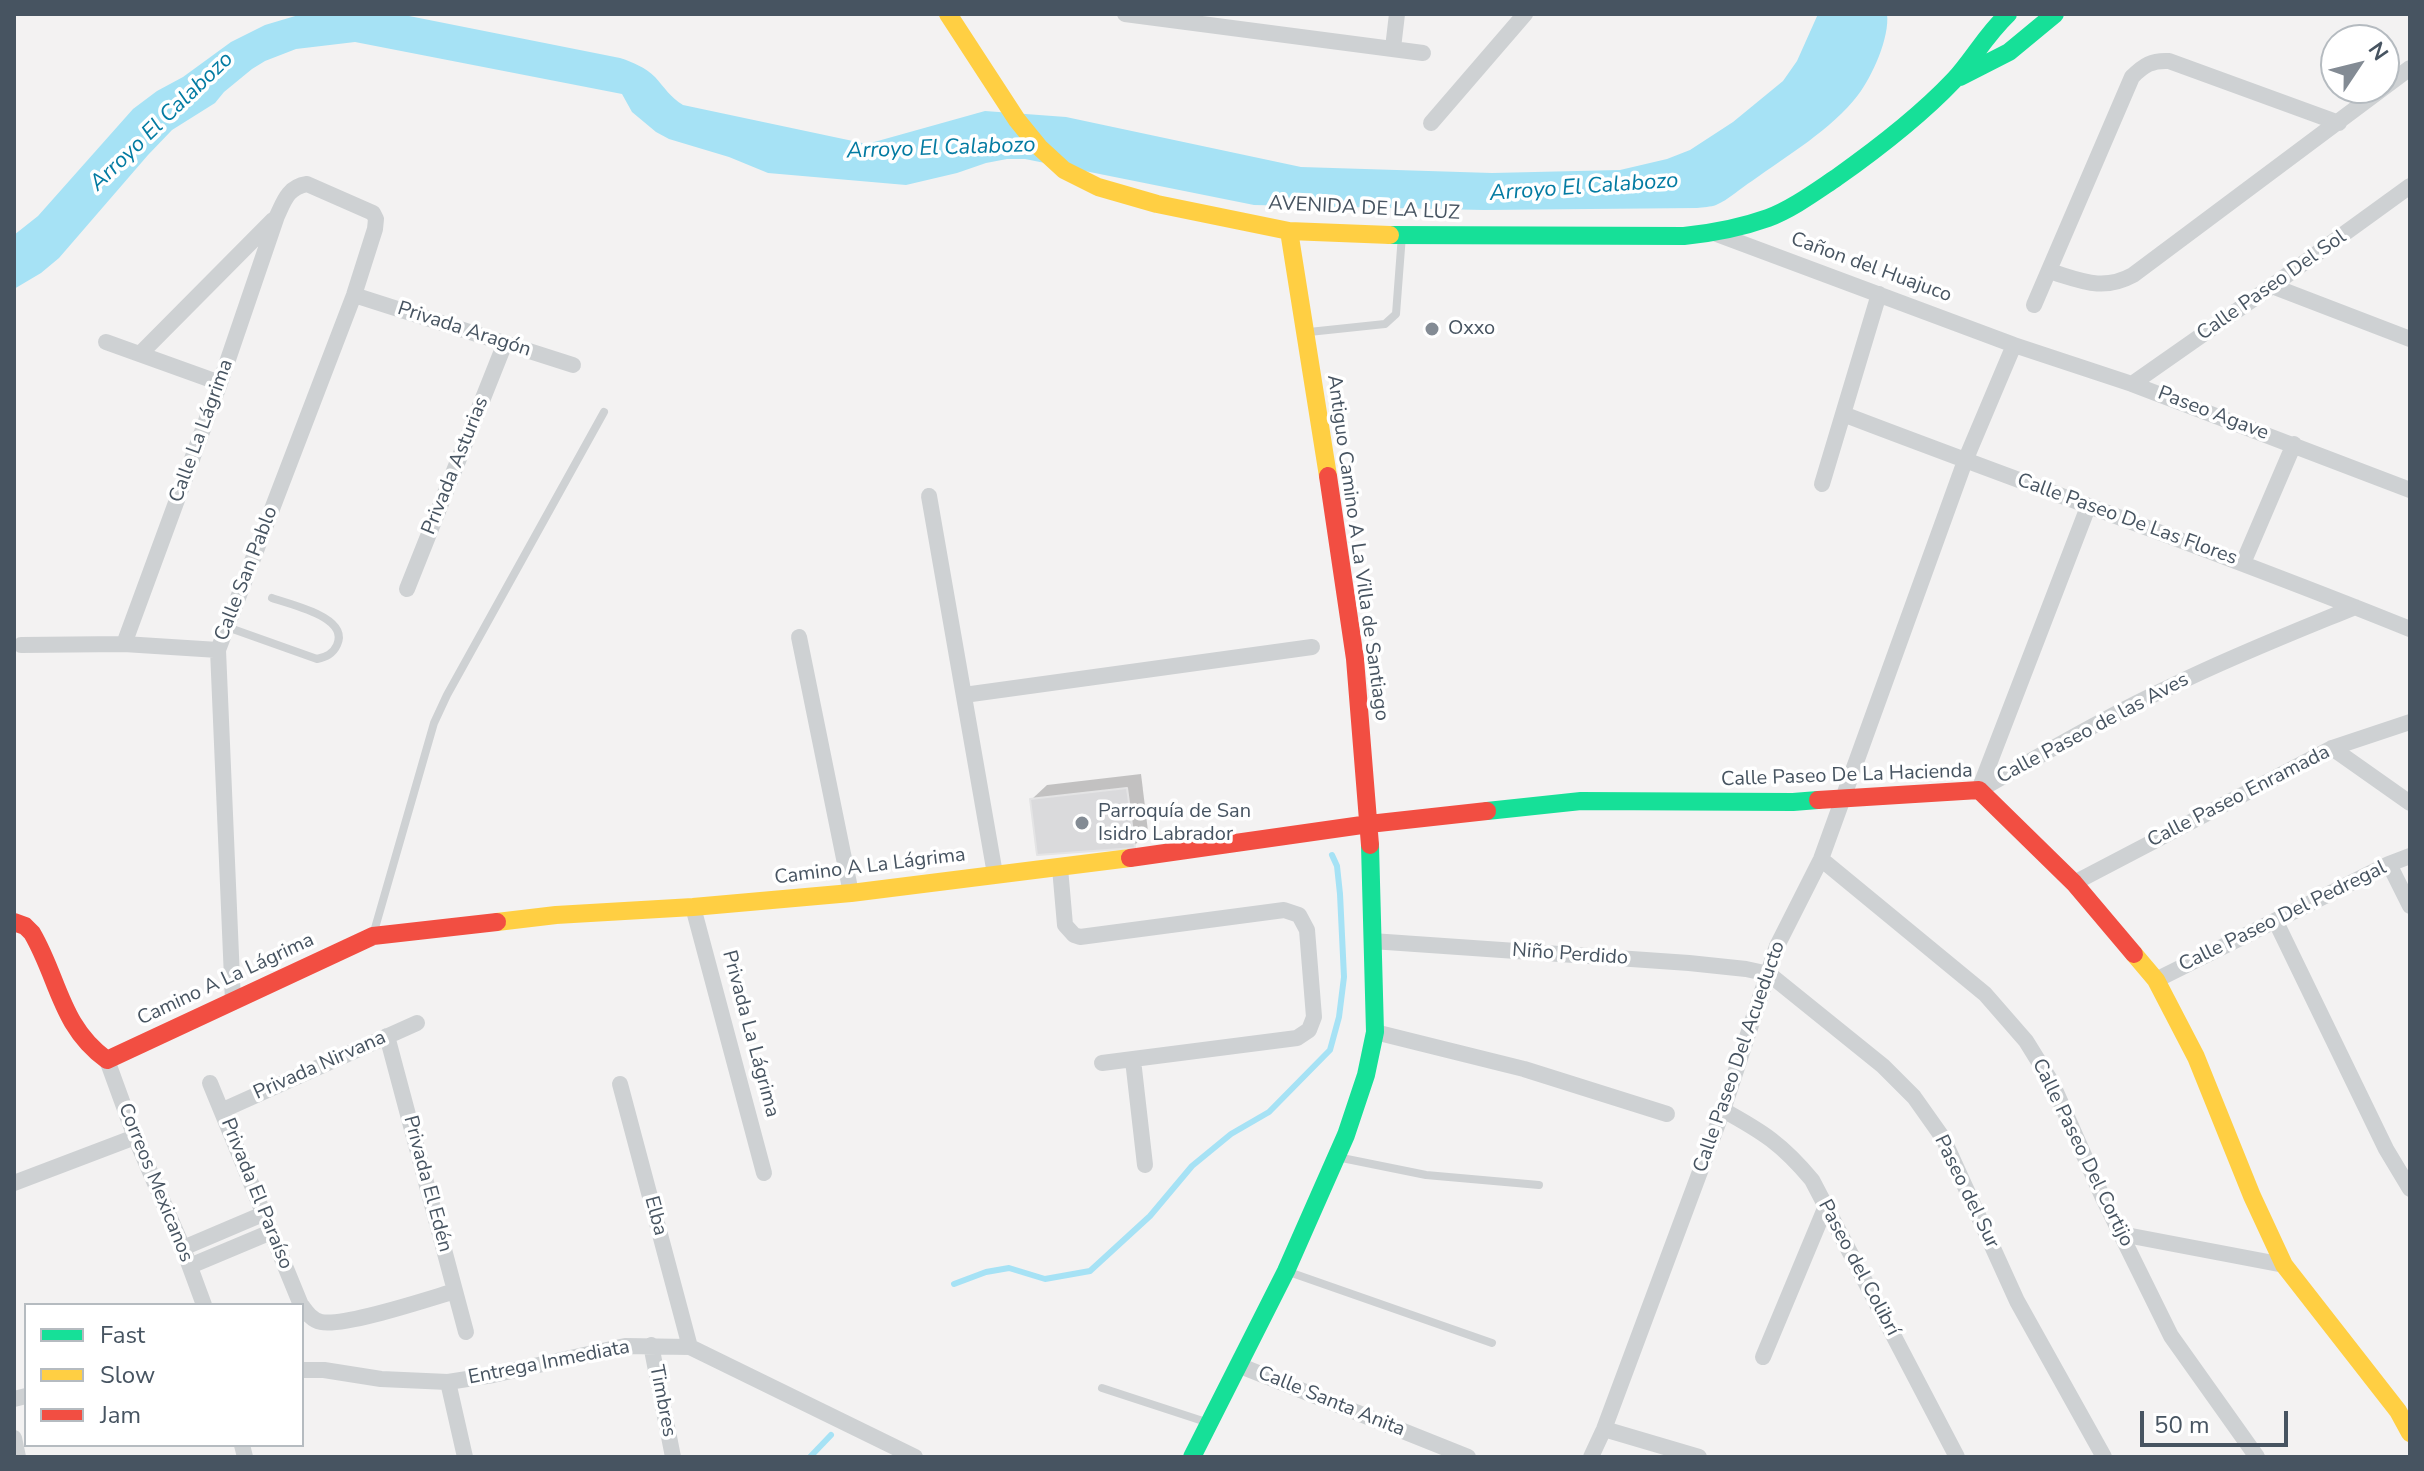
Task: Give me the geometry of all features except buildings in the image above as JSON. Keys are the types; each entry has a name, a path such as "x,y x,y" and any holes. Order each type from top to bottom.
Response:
{"street":[{"path":"1125,14 1423,53"},
{"path":"1393,48 1397,14"},
{"path":"1431,123 1525,14"},
{"path":"1955,79 1989,32 2008,14"},
{"path":"1955,79 2009,52 2055,14"},
{"name":"AVENIDA DE LA LUZ","path":"953,22 1017,120 1039,147 1064,170 1098,187 1124,195 1289,231 1402,235 1684,236 1728,231 1771,217 1808,197 1914,118 1955,79"},
{"path":"2034,305 2132,77 2144,66 2155,60 2169,61 2339,123"},
{"path":"2049,271 2100,285 2123,281 2410,68"},
{"name":"Calle La Lágrima","path":"124,644 220,383 277,216 292,189 307,184 373,213"},
{"name":"Calle Paseo Del Sol","path":"2132,384 2272,286 2403,200 2410,186"},
{"name":"Calle San Pablo","path":"233,1002 218,650 354,295 375,229 373,213"},
{"name":"Calle La Lágrima","path":"141,353 277,216"},
{"name":"Antiguo Camino A La Villa de Santiago","path":"1192,1457 1286,1271 1336,1157 1358,1104 1375,1032 1369,824 1355,659 1289,231"},
{"name":"Cañon del Huajuco","path":"1713,232 2014,345"},
{"path":"2272,286 2410,339"},
{"path":"1822,484 1879,294"},
{"name":"Privada Aragón","path":"354,295 573,365"},
{"path":"106,342 220,383"},
{"name":"Privada Asturias","path":"407,589 505,343"},
{"name":"Paseo Agave","path":"2014,345 2132,384 2410,490"},
{"name":"Calle Paseo Del Acueducto","path":"1591,1457 1723,1110 1777,946 1821,859 1965,461 2014,345"},
{"name":"Calle Paseo De Las Flores","path":"1843,414 2243,563 2410,629"},
{"path":"2243,563 2294,444"},
{"path":"929,496 995,874"},
{"name":"Calle Paseo de las Aves","path":"1979,790 2088,507"},
{"name":"Calle Paseo de las Aves","path":"1979,790 2173,685 2355,607"},
{"path":"799,637 851,893"},
{"path":"21,645 124,644 218,650"},
{"path":"964,695 1312,647"},
{"name":"Calle Paseo Enramada","path":"2074,883 2332,748 2410,722"},
{"path":"2332,748 2410,803"},
{"name":"Calle Paseo De La Hacienda","path":"1369,824 1581,801 1793,802 1979,790 2074,883 2156,980 2196,1057 2252,1196 2284,1265 2404,1410 2410,1433"},
{"name":"Camino A La Lágrima","path":"102,1057 233,1002 373,936 556,915 851,893 1060,868 1369,824"},
{"name":"Calle Paseo Del Pedregal","path":"2156,980 2410,856"},
{"name":"Calle Paseo Del Cortijo","path":"1821,859 1985,994 2026,1041 2052,1083 2171,1336 2257,1457"},
{"path":"2389,864 2410,906"},
{"path":"1060,868 1065,925 1080,937 1284,910 1299,915 1307,930 1314,1017 1309,1030 1297,1038 1102,1063"},
{"name":"Privada La Lágrima","path":"693,907 764,1173"},
{"path":"2276,922 2386,1149 2410,1189"},
{"path":"19,923 31,930 74,1028 84,1043 102,1057"},
{"name":"Niño Perdido","path":"1372,941 1689,963 1769,974"},
{"name":"Paseo del Sur","path":"1769,974 1883,1066 1914,1097 1943,1138 2017,1301 2104,1457"},
{"name":"Privada Nirvana","path":"223,1110 417,1023"},
{"path":"1375,1032 1524,1069 1667,1114"},
{"name":"Privada El Edén","path":"387,1036 466,1332"},
{"name":"Correos Mexicanos","path":"102,1057 203,1303"},
{"path":"1133,1060 1145,1165"},
{"name":"Privada El Paraíso","path":"210,1083 301,1303"},
{"name":"Elba","path":"620,1084 690,1347"},
{"name":"Paseo del Colibrí","path":"1723,1110 1764,1133 1790,1154 1812,1180 1957,1457"},
{"path":"14,1183 135,1137"},
{"path":"1763,1357 1826,1206"},
{"path":"183,1248 263,1214"},
{"path":"190,1266 271,1232"},
{"path":"2121,1234 2284,1265"},
{"name":"Privada El Paraíso","path":"304,1309 318,1321 341,1322 455,1291"},
{"name":"Timbres","path":"651,1345 673,1457"},
{"name":"Entrega Inmediata","path":"304,1370 381,1379 448,1382 625,1346 690,1347 891,1452 915,1457"},
{"name":"Calle Santa Anita","path":"1238,1365 1468,1457"},
{"path":"448,1382 465,1457"},
{"path":"1604,1429 1699,1457"},
{"path":"14,1438 18,1457"}],"lane":[{"path":"1304,332 1385,324 1392,319 1396,314 1402,235"},
{"path":"373,936 434,723 454,681 604,412"},
{"path":"227,627 317,659 328,656 337,647 337,626 329,619 272,598"},
{"path":"1336,1157 1426,1175 1539,1185"},
{"path":"1286,1271 1492,1343"},
{"path":"1102,1388 1210,1423"}],"water":[{"name":"Arroyo El Calabozo","path":"302,14 399,14 620,58 648,71 683,105 867,144 985,111 1066,117 1301,167 1492,173 1620,170 1667,159 1690,150 1733,122 1783,81 1797,61 1818,14 1887,14 1887,23 1883,45 1869,78 1835,120 1725,200 1714,206 1697,208 1484,210 1254,205 1025,159 986,163 906,185 768,173 656,132 632,112 622,94 355,42 296,49 252,69 215,103 172,130 59,258 14,289 14,235 38,216 133,109 231,42 265,25"}],"waterway":[{"path":"954,1284 986,1272 1009,1268 1045,1279 1090,1271 1150,1216 1192,1166 1231,1134 1269,1112 1330,1050 1339,1017 1344,977 1340,894 1337,866 1332,855"},
{"path":"810,1457 831,1435"}],"traffic: fast":[{"path":"1390,235 1684,236 1726,230 1768,218 1795,205 1836,178 1912,120 1954,80 2008,14"},
{"path":"1960,77 2009,52 2055,14"},
{"path":"1487,811 1581,801 1818,800"},
{"path":"1192,1457 1286,1271 1346,1135 1366,1075 1375,1032 1370,845"}],"traffic: slow":[{"path":"948,14 1017,120 1039,147 1064,170 1098,187 1157,204 1289,231 1390,235"},
{"path":"1289,231 1328,476"},
{"path":"497,922 851,893 1130,858"},
{"path":"2134,954 2156,980 2196,1057 2252,1196 2284,1265 2398,1411 2410,1433"}],"traffic: jam":[{"path":"1328,476 1355,659 1370,845"},
{"path":"1818,800 1979,790 2074,883 2134,954"},
{"path":"1130,858 1369,824 1487,811"},
{"path":"14,922 32,933 70,1017 91,1047 107,1060 373,936 497,922"}],"place":[{"name":"Oxxo","path":"1432,329"},
{"name":"Parroquía de San Isidro Labrador","path":"1082,823"}]}
